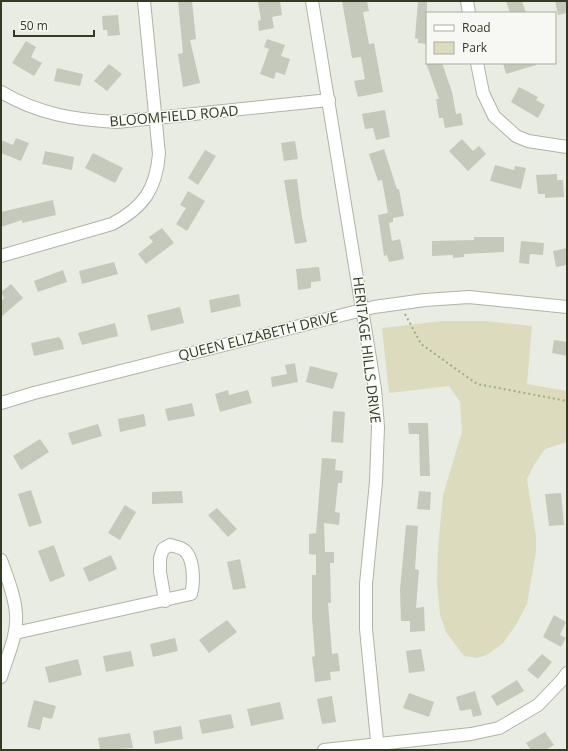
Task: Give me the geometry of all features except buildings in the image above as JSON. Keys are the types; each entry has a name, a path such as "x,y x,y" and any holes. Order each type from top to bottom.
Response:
{"street":[{"path":"1,256 112,224 129,215 146,197 157,174 159,154 144,1"},
{"name":"HERITAGE HILLS DRIVE","path":"312,1 375,389 378,427 376,482 366,584 366,628 378,747"},
{"path":"467,1 469,12"},
{"path":"477,64 483,93 494,116 516,136 528,141 567,147"},
{"name":"BLOOMFIELD ROAD","path":"1,92 26,106 63,117 117,122 156,120 329,100"},
{"name":"QUEEN ELIZABETH DRIVE","path":"1,403 34,393 363,310 425,300 469,298 567,307"},
{"path":"1,560 11,589 16,614 15,633 1,677"},
{"path":"15,633 165,601"},
{"path":"324,750 378,747 471,734 499,728 538,705 567,673"}],"path":[{"path":"404,312 421,344 477,384 567,401"}],"green space":[{"path":"443,321 485,321 532,326 527,384 567,391 567,442 545,449 534,465 527,479 536,536 536,552 527,604 516,625 503,643 487,655 477,658 464,656 446,632 440,615 437,582 438,548 443,495 462,432 460,402 449,386 389,393 382,328"}]}
